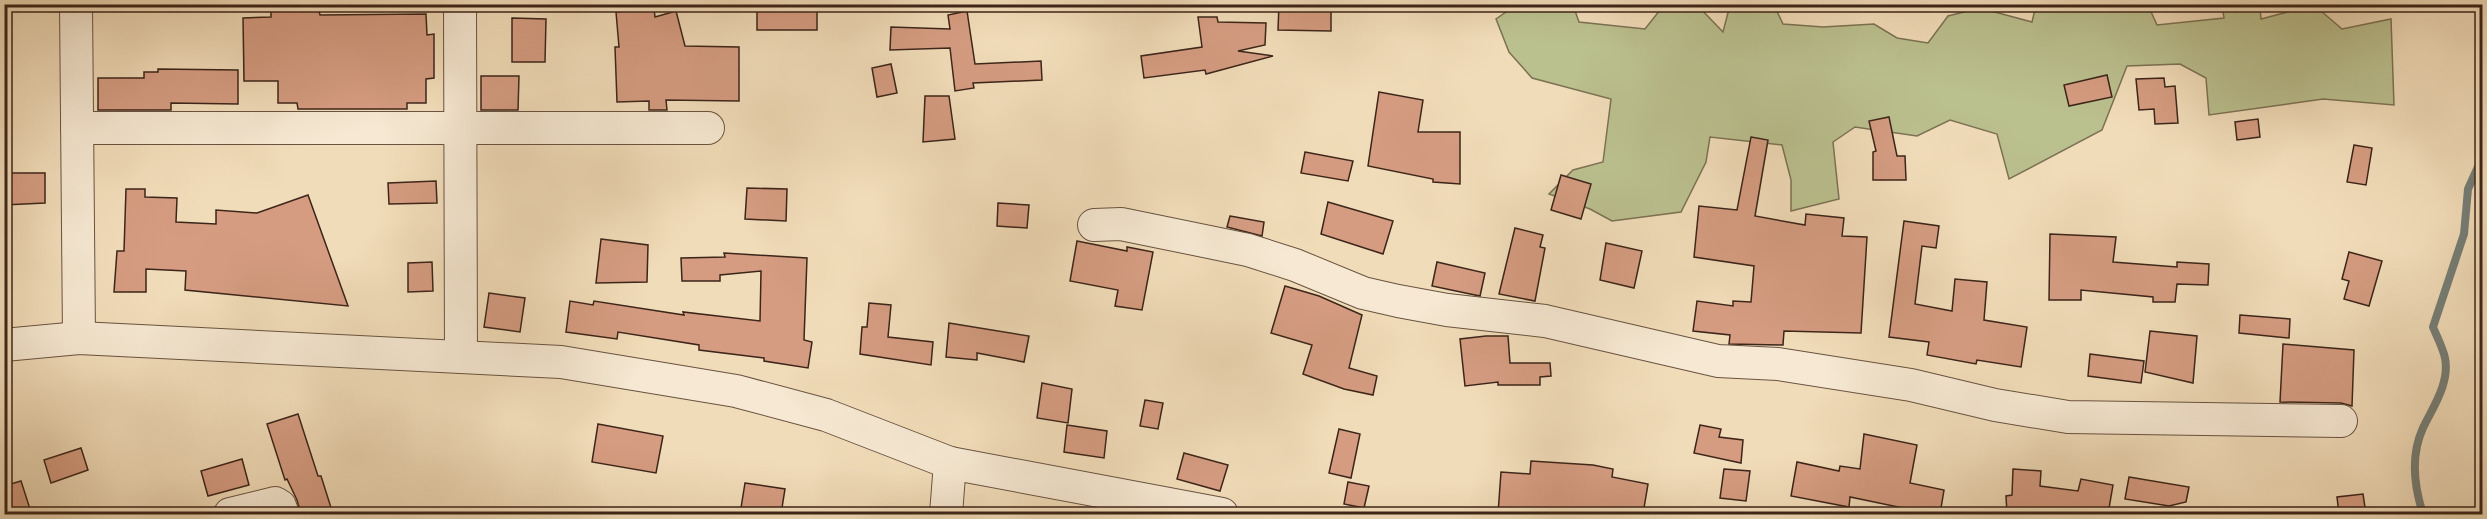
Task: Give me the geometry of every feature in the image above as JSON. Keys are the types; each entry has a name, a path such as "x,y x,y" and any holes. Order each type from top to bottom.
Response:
{"street":[{"path":"76,4 79,338"},
{"path":"460,4 461,357"},
{"path":"77,128 708,128"},
{"path":"1094,225 1121,224 1248,250 1294,265 1363,293 1398,301 1447,310 1545,321 1718,361 1778,364 1911,385 1995,405 2068,417 2341,421"},
{"path":"4,345 79,338 561,362 736,391 826,415 950,463 1222,514"},
{"path":"946,514 950,463"},
{"path":"230,514 275,503 280,506 283,514"}],"green space":[{"path":"1516,5 1573,5 1579,22 1645,29 1664,5 1697,5 1723,32 1730,5 1774,5 1783,24 1823,27 1874,24 1897,38 1928,43 1948,16 1980,8 2032,22 2036,5 2148,5 2157,25 2224,18 2222,5 2260,5 2261,19 2314,5 2342,29 2391,19 2394,105 2323,99 2209,115 2206,78 2180,64 2127,66 2102,130 2009,179 1997,134 1950,120 1917,136 1855,127 1833,142 1839,199 1791,211 1791,180 1782,145 1710,137 1706,162 1681,212 1612,221 1590,209 1549,194 1573,170 1603,162 1611,99 1532,78 1509,52 1496,19"}],"building":[{"path":"1279,4 1331,4 1331,31 1278,30"},
{"path":"817,5 817,30 757,30 757,6"},
{"path":"654,8 655,17 676,11 685,46 739,47 739,101 666,100 667,110 649,110 649,101 617,102 615,47 619,47 616,12"},
{"path":"271,11 319,11 320,15 426,14 427,35 434,34 434,78 426,79 426,103 407,103 407,109 298,109 297,103 278,103 278,81 244,81 243,18 271,17"},
{"path":"967,11 975,64 1041,61 1042,80 973,83 974,88 955,91 950,48 890,50 891,27 950,29 948,15"},
{"path":"1198,17 1217,17 1218,22 1266,23 1265,45 1238,51 1273,56 1206,74 1205,70 1144,78 1141,56 1202,47"},
{"path":"512,18 546,19 545,62 512,62"},
{"path":"891,64 897,93 877,97 872,68"},
{"path":"158,69 238,70 238,104 171,103 171,110 98,110 98,78 144,78 144,72 158,72"},
{"path":"2107,75 2112,97 2069,106 2064,85"},
{"path":"481,76 519,76 518,110 481,110"},
{"path":"2164,78 2165,87 2175,86 2178,123 2155,124 2154,109 2139,110 2136,79"},
{"path":"1379,92 1423,100 1418,132 1460,132 1460,184 1433,182 1433,179 1368,166"},
{"path":"925,96 949,96 955,139 923,142"},
{"path":"1889,117 1897,156 1905,156 1906,180 1873,180 1873,152 1876,151 1869,121"},
{"path":"2258,119 2260,137 2237,140 2235,122"},
{"path":"1751,137 1768,140 1755,216 1805,225 1806,214 1844,218 1842,236 1867,237 1861,333 1784,331 1783,345 1729,344 1730,335 1693,331 1697,301 1733,306 1733,301 1751,302 1754,266 1694,257 1699,206 1737,210"},
{"path":"2354,145 2372,148 2366,185 2347,182"},
{"path":"1305,152 1353,161 1348,181 1301,173"},
{"path":"4,173 45,173 45,203 4,205"},
{"path":"1561,175 1591,184 1581,219 1551,210"},
{"path":"436,181 437,203 389,204 388,183"},
{"path":"747,188 787,189 786,221 745,219"},
{"path":"126,189 145,189 145,197 177,198 176,222 216,224 216,210 257,213 308,195 348,306 185,290 186,271 146,269 146,292 114,292 117,251 124,251"},
{"path":"1328,202 1393,221 1383,254 1321,234"},
{"path":"998,203 1029,205 1027,228 997,226"},
{"path":"1230,216 1264,222 1262,236 1227,227"},
{"path":"1904,221 1939,226 1936,248 1922,246 1915,304 1952,311 1955,279 1987,282 1984,320 2027,327 2021,367 1977,360 1976,364 1927,355 1929,342 1889,337"},
{"path":"1515,228 1543,235 1540,247 1545,248 1535,301 1499,294"},
{"path":"2050,234 2116,237 2113,262 2177,267 2177,262 2209,264 2208,285 2177,284 2175,302 2153,302 2153,297 2081,290 2081,300 2049,300"},
{"path":"601,239 648,245 647,282 596,283"},
{"path":"1077,241 1127,251 1127,247 1153,252 1142,310 1115,306 1118,290 1070,281"},
{"path":"1606,243 1642,251 1634,288 1600,280"},
{"path":"2349,252 2382,261 2369,306 2344,299 2349,281 2342,279"},
{"path":"724,253 807,258 804,340 812,342 808,368 764,361 764,358 699,350 699,345 618,332 617,339 566,332 570,301 593,305 594,301 684,315 683,312 760,321 761,271 720,275 720,281 682,281 681,258 725,257"},
{"path":"432,262 433,291 408,292 408,263"},
{"path":"1437,262 1485,273 1480,296 1432,286"},
{"path":"1285,286 1319,296 1362,315 1349,368 1377,376 1373,395 1344,389 1303,374 1312,345 1271,333"},
{"path":"489,293 525,298 520,332 484,327"},
{"path":"869,303 891,305 888,337 933,342 931,365 860,354 862,327 867,327"},
{"path":"2240,315 2290,319 2289,338 2239,333"},
{"path":"949,323 1029,336 1024,362 977,353 977,360 946,357"},
{"path":"2150,331 2197,336 2193,383 2145,372"},
{"path":"1508,336 1510,363 1550,363 1551,376 1540,377 1540,385 1498,385 1498,382 1465,386 1460,339"},
{"path":"2283,344 2354,350 2352,406 2341,403 2280,402"},
{"path":"2090,354 2144,361 2141,383 2088,376"},
{"path":"1042,383 1072,389 1068,423 1037,418"},
{"path":"1145,400 1163,403 1158,429 1140,426"},
{"path":"298,414 333,514 301,514 297,500 287,479 285,480 267,424"},
{"path":"598,424 663,436 656,473 592,462"},
{"path":"1067,425 1107,431 1104,458 1064,452"},
{"path":"1700,425 1721,429 1719,437 1743,440 1741,463 1694,453"},
{"path":"1339,429 1360,434 1351,478 1329,473"},
{"path":"1864,434 1917,445 1910,483 1944,490 1940,514 1907,512 1908,509 1850,497 1849,507 1791,496 1797,462 1839,471 1840,466 1860,469"},
{"path":"81,448 88,470 51,483 44,460"},
{"path":"1184,453 1228,465 1220,491 1177,479"},
{"path":"242,459 249,485 208,496 201,471"},
{"path":"1531,461 1593,465 1613,469 1612,477 1648,484 1643,514 1498,514 1501,472 1530,474"},
{"path":"1724,469 1750,471 1746,501 1720,498"},
{"path":"2013,469 2041,471 2040,486 2078,491 2081,479 2113,485 2108,514 2007,514 2006,496 2012,495"},
{"path":"2129,477 2189,487 2186,502 2169,506 2125,499"},
{"path":"21,481 30,509 4,514 4,486"},
{"path":"1348,482 1369,486 1364,508 1344,504"},
{"path":"745,483 785,489 781,514 740,514"},
{"path":"2363,494 2366,514 2339,514 2337,497"}],"waterway":[{"path":"2423,514 2417,493 2416,449 2423,428 2443,386 2446,367 2443,350 2433,327 2464,234 2468,189 2482,158"}]}
